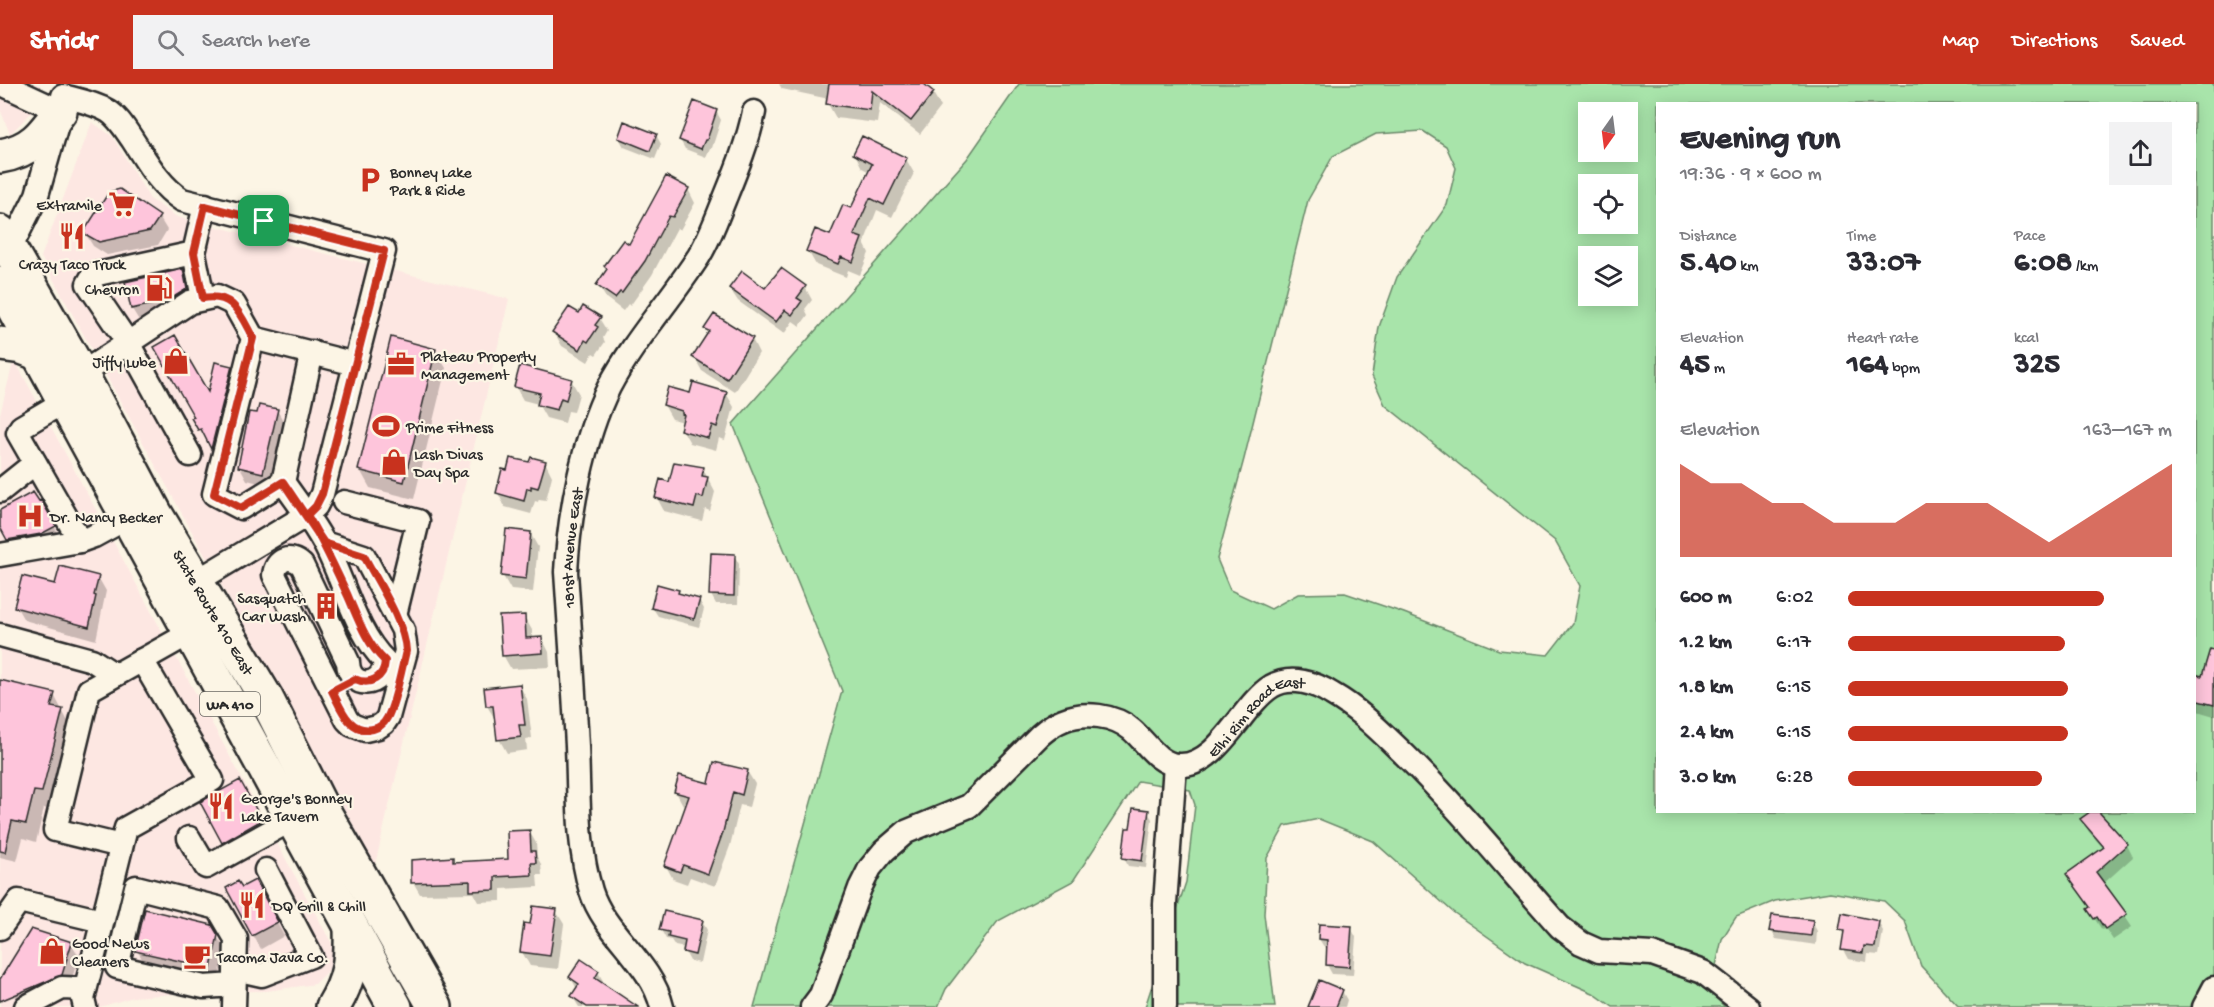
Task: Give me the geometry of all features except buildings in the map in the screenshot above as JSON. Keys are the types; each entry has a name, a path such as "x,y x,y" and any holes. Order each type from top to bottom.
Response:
{"highway":[{"path":"0,156 16,153 43,135 63,97"},
{"name":"State Route 410 East","path":"3,246 73,387 129,517 395,1007"},
{"name":"State Route 410 East","path":"0,283 39,354 73,387 196,581 266,698 321,807 435,1007"},
{"path":"0,344 22,347 39,354"},
{"path":"333,1007 348,979 352,949 351,928"}],"street":[{"path":"2,84 94,105 110,112 122,124 156,177 170,192 182,200 384,251 322,494 316,506 307,515 196,581"},
{"path":"3,246 37,195 63,97"},
{"name":"181st Avenue East","path":"662,1007 654,986 604,920 590,889 580,822 566,572 568,539 578,482 596,421 609,388 642,333 699,256 735,174 754,112"},
{"path":"203,298 194,253 205,206"},
{"path":"190,455 128,343 88,284 93,275 194,253"},
{"path":"80,541 18,431 128,343 190,302 217,296 234,304 253,338 214,494 241,508 283,482 312,352"},
{"path":"253,338 355,364"},
{"path":"0,491 35,463"},
{"path":"283,482 324,543 365,635 385,661 383,673 374,681 361,682 351,674 348,662 302,565 293,559 283,560 276,566 274,575 344,715 352,725 365,730 372,729 384,723 388,717 406,651 403,630 364,556 324,543"},
{"path":"344,502 418,521 395,615"},
{"path":"0,555 80,541 129,517"},
{"path":"122,846 55,830 89,690 192,632"},
{"path":"0,635 92,660 115,675"},
{"path":"27,1007 62,988 85,998 95,948 126,828 212,780 142,660"},
{"path":"332,691 355,679"},
{"name":"Elhi Rim Road East","path":"1175,765 1200,762 1262,693 1273,685 1296,680 1314,685 1332,693 1374,725 1452,804 1560,927 1581,943 1607,953 1652,954 1703,972 1748,1007"},
{"path":"812,1007 821,994 860,888 870,868 884,850 906,832 969,806 1040,735 1053,725 1064,719 1087,715 1109,719 1131,729 1153,752 1175,765 1165,904 1165,1007"},
{"path":"189,838 206,867 293,819"},
{"path":"234,987 236,939 218,908 136,887 117,967 204,987 234,987 311,956 266,870"},
{"path":"0,928 19,901 102,921"},
{"path":"95,948 120,955"},
{"path":"2204,1007 2214,988"}],"shaded area":[{"path":"0,84 40,84 32,112 10,134 0,109"},
{"path":"92,122 112,136 150,199 177,217 509,299 375,865 41,257"},
{"path":"14,359 333,946 333,961 328,971 315,984 267,991 203,992 133,997 100,1007 0,1007 0,414"}],"green space":[{"path":"1019,84 2214,84 2214,1007 1959,1007 1921,966 1905,921 1884,901 1830,892 1775,901 1736,917 1722,939 1710,992 1725,1007 1613,1007 1593,993 1525,963 1453,912 1373,841 1319,819 1285,826 1267,858 1264,914 1275,1007 1145,1007 1186,882 1195,805 1190,790 1138,781 1073,881 998,921 946,989 938,1007 754,1007 842,691 733,424 967,159","holes":["1423,131 1446,146 1456,168 1447,205 1397,277 1379,327 1372,376 1385,405 1555,541 1580,586 1573,623 1548,655 1499,650 1345,593 1298,594 1271,609 1230,590 1217,559 1308,200 1333,156 1376,134"]}],"place":[{"name":"Bonney Lake Park & Ride","path":"370,180"},
{"name":"ExtraMile","path":"122,204"},
{"name":"Crazy Taco Truck","path":"72,236"},
{"name":"Chevron","path":"159,288"},
{"name":"Jiffy Lube","path":"176,361"},
{"name":"Plateau Property Management","path":"401,364"},
{"name":"Prime Fitness","path":"386,426"},
{"name":"Lash Divas Day Spa","path":"394,462"},
{"name":"Dr. Nancy Becker","path":"30,516"},
{"name":"Sasquatch Car Wash","path":"326,606"},
{"name":"George's Bonney Lake Tavern","path":"221,806"},
{"name":"DQ Grill & Chill","path":"252,905"},
{"name":"Good News Cleaners","path":"52,951"},
{"name":"Tacoma Java Co.","path":"197,956"}],"route":[{"path":"264,221 205,206 194,253 203,298 217,296 234,304 253,338 214,494 241,508 283,482 324,543 364,556 400,622 406,645 388,717 384,723 372,729 365,730 352,725 344,715 332,691 355,679 361,682 374,681 383,673 385,661 365,635 324,543 307,515 316,506 322,494 384,251 264,221"}]}
